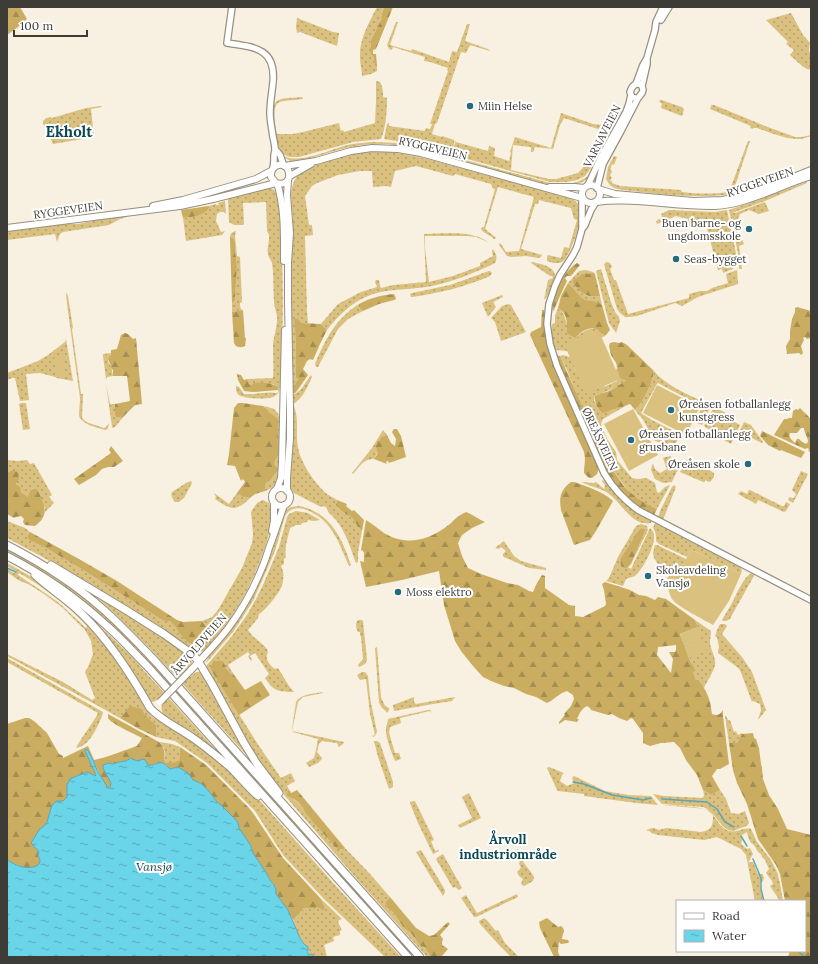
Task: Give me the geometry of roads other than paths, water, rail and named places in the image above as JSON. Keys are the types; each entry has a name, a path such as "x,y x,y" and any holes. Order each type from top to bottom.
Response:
{"highway":[{"path":"7,545 39,562 66,580 86,595 121,626 156,662 420,957"},
{"path":"23,554 34,555 126,610 185,649 199,661 247,748 257,764 285,800 288,809"},
{"path":"7,556 67,592 108,627 149,668 408,957"},
{"path":"19,562 68,601 97,629 115,651 131,674 152,710 159,717 182,730 214,754 230,767 258,796 269,802"}],"main road":[{"name":"RYGGEVEIEN","path":"285,166 316,161 358,150 372,148 398,149 582,198"},
{"name":"RYGGEVEIEN","path":"289,178 316,161"},
{"path":"278,165 285,166 289,172 287,195 290,233 288,262 290,438 287,478 287,491 289,499 284,505 271,541 274,521 274,502 272,496 281,478 282,467 285,326 283,208 281,193 271,177 272,169 278,165"},
{"name":"RYGGEVEIEN","path":"132,211 184,200 256,179 272,169"},
{"name":"RYGGEVEIEN","path":"598,188 615,194 648,198 693,201 722,200 756,192 811,170"},
{"name":"RYGGEVEIEN","path":"596,202 614,200 701,206 726,205 811,176"},
{"path":"276,183 283,183 289,178"},
{"name":"RYGGEVEIEN","path":"7,228 193,203 276,183"},
{"path":"593,185 598,188 600,198 593,204 586,203 582,198 582,193 586,187 593,185"},
{"name":"RYGGEVEIEN","path":"545,188 586,187"},
{"path":"276,489 282,488 287,491"},
{"path":"274,502 277,505 284,505"},
{"name":"ÅRVOLDVEIEN","path":"152,710 190,671 229,627 242,607 259,575 271,541"}],"street":[{"path":"232,7 227,43 257,48 266,54 272,64 273,82 270,115 275,149 272,169"},
{"name":"VARNAVEIEN","path":"586,187 626,112 631,95 631,89 636,84 646,58 656,22 663,7"},
{"name":"VARNAVEIEN","path":"655,30 669,7"},
{"name":"VARNAVEIEN","path":"598,188 603,164 642,93 647,64 646,58"},
{"path":"636,84 642,86"},
{"name":"VARNAVEIEN","path":"631,95 632,97 638,98"},
{"path":"275,149 280,155 285,166"},
{"name":"ØREÅSVEIEN","path":"582,198 582,229 573,255 560,275 553,292 548,310 548,331 550,344 557,366 599,463 610,483 622,497 638,510 811,600"},
{"name":"ØREÅSVEIEN","path":"582,229 586,225 591,210 596,202"}],"water":[{"name":"Vansjø","path":"87,749 108,788 110,788 111,783 103,768 103,765 126,761 131,758 137,761 144,759 148,765 163,763 170,769 178,767 188,773 193,780 203,785 216,801 238,823 239,828 251,846 253,853 274,885 276,894 288,910 300,938 308,947 308,955 312,954 314,957 7,957 7,860 19,866 25,867 33,867 38,865 40,860 38,854 39,852 31,843 39,830 47,822 52,805 57,801 63,801 67,797 67,785 70,779 88,772 95,776 96,775 85,751"}],"waterway":[{"path":"7,568 16,572"},
{"path":"573,782 584,784 612,795 643,800 651,798"},
{"path":"662,799 707,802 717,809 725,822 734,827"},
{"path":"741,836 747,846"},
{"path":"753,859 761,878 761,889 764,900"},
{"path":"799,952 804,957"}],"place":[{"name":"Miin Helse","path":"470,106"},
{"name":"Buen barne- og ungdomsskole","path":"749,229"},
{"name":"Seas-bygget","path":"676,259"},
{"name":"Øreåsen fotballanlegg kunstgress","path":"671,410"},
{"name":"Øreåsen fotballanlegg grusbane","path":"631,440"},
{"name":"Øreåsen skole","path":"748,464"},
{"name":"Skoleavdeling Vansjø","path":"648,576"},
{"name":"Moss elektro","path":"398,592"}],"district":[{"name":"Ekholt","path":"69,132"},
{"name":"Årvoll industriområde","path":"508,846"}]}
